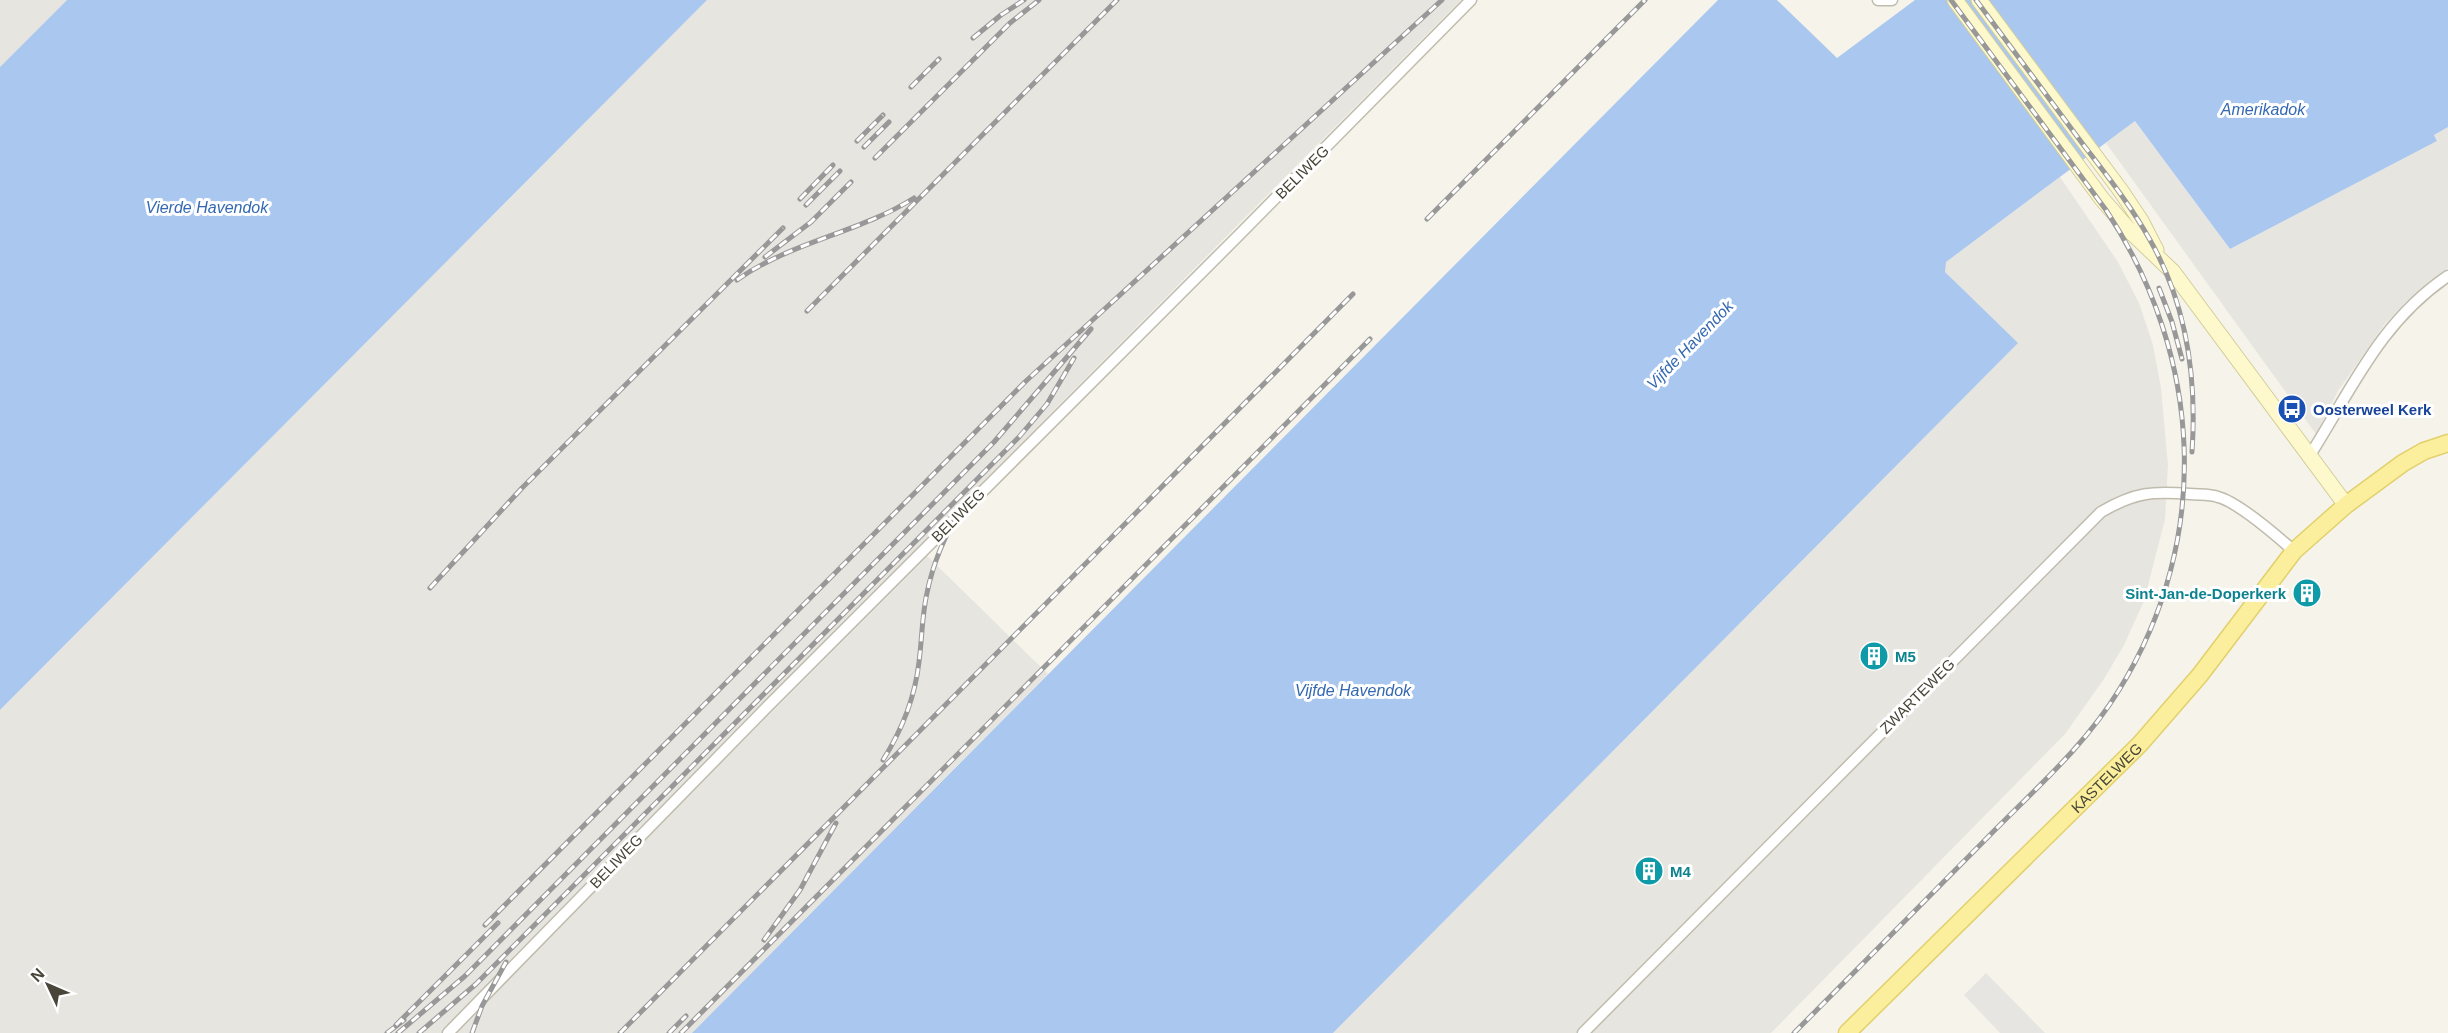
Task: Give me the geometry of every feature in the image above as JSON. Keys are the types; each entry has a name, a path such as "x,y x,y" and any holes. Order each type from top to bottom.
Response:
{"main road":[{"path":"1955,0 2089,182 2128,229 2159,257 2346,505"},
{"path":"1979,0 2141,221 2159,257"},
{"name":"KASTELWEG","path":"1848,1033 2140,744 2200,675 2294,551 2346,505 2403,463 2424,451 2448,443"}],"street":[{"name":"BELIWEG","path":"448,1033 875,597 1240,234 1471,0"},
{"path":"1878,0 1892,0"},
{"path":"2310,455 2382,338 2414,304 2448,276"},
{"name":"ZWARTEWEG","path":"1583,1033 2102,512 2120,501 2155,491 2218,496 2294,551"}],"shaded area":[{"path":"0,0 67,0 0,67"},
{"path":"707,0 1461,0 918,547 1048,674 692,1033 0,1033 0,710"},
{"path":"2135,121 2230,249 2437,141 2434,135 2448,127 2448,268 2406,302 2384,325 2338,391 2316,434 2106,143"},
{"path":"2060,177 2118,262 2139,303 2153,345 2161,388 2168,465 2165,519 2144,601 2124,645 2104,679 2065,734 1771,1033 1333,1033 2017,344 1945,272 1944,265"},
{"path":"1986,973 2045,1033 2000,1033 1964,995"}],"water":[{"name":"Vierde Havendok","path":"67,0 707,0 0,710 0,67"},
{"name":"Vijfde Havendok","path":"1718,0 1777,0 1837,58 1915,0 2448,0 2448,127 2434,135 2437,141 2230,249 2135,121 1946,262 1945,272 2018,343 1333,1033 692,1033"}],"railway":[{"path":"973,38 1024,0"},
{"path":"875,158 1010,23 1039,0"},
{"path":"807,311 1117,0"},
{"path":"485,925 1026,381 1442,0"},
{"path":"1427,219 1645,0"},
{"path":"1794,1033 2058,767 2091,730 2119,690 2149,632 2170,572 2182,510 2184,448 2178,386 2162,326 2138,267 2106,210 1951,0"},
{"path":"1976,0 2125,201 2163,265 2173,290 2187,343 2193,397 2192,452"},
{"path":"911,87 939,59"},
{"path":"857,141 883,115"},
{"path":"864,147 889,122"},
{"path":"800,199 833,165"},
{"path":"806,205 840,171"},
{"path":"765,257 811,222 851,182"},
{"path":"737,280 779,256 871,220 914,198"},
{"path":"430,588 522,488 783,228"},
{"path":"2159,288 2172,322 2182,359"},
{"path":"620,1033 1353,294"},
{"path":"398,1033 465,976 994,442 1091,329"},
{"path":"681,1033 1370,339"},
{"path":"419,1033 476,984 1019,437 1047,404 1074,358"},
{"path":"883,760 902,725 911,700 919,662 925,601 934,567 949,531 969,496"},
{"path":"764,940 800,890 836,823"},
{"path":"396,1025 498,923"},
{"path":"472,1033 482,1006 506,962"},
{"path":"669,1033 686,1016"},
{"path":"387,1033 404,1020"}],"place":[{"name":"Oosterweel Kerk","path":"2292,409"},
{"name":"Sint-Jan-de-Doperkerk","path":"2307,593"},
{"name":"M5","path":"1874,656"},
{"name":"M4","path":"1649,871"}],"water label":[{"name":"Amerikadok","path":"2263,109"}]}
